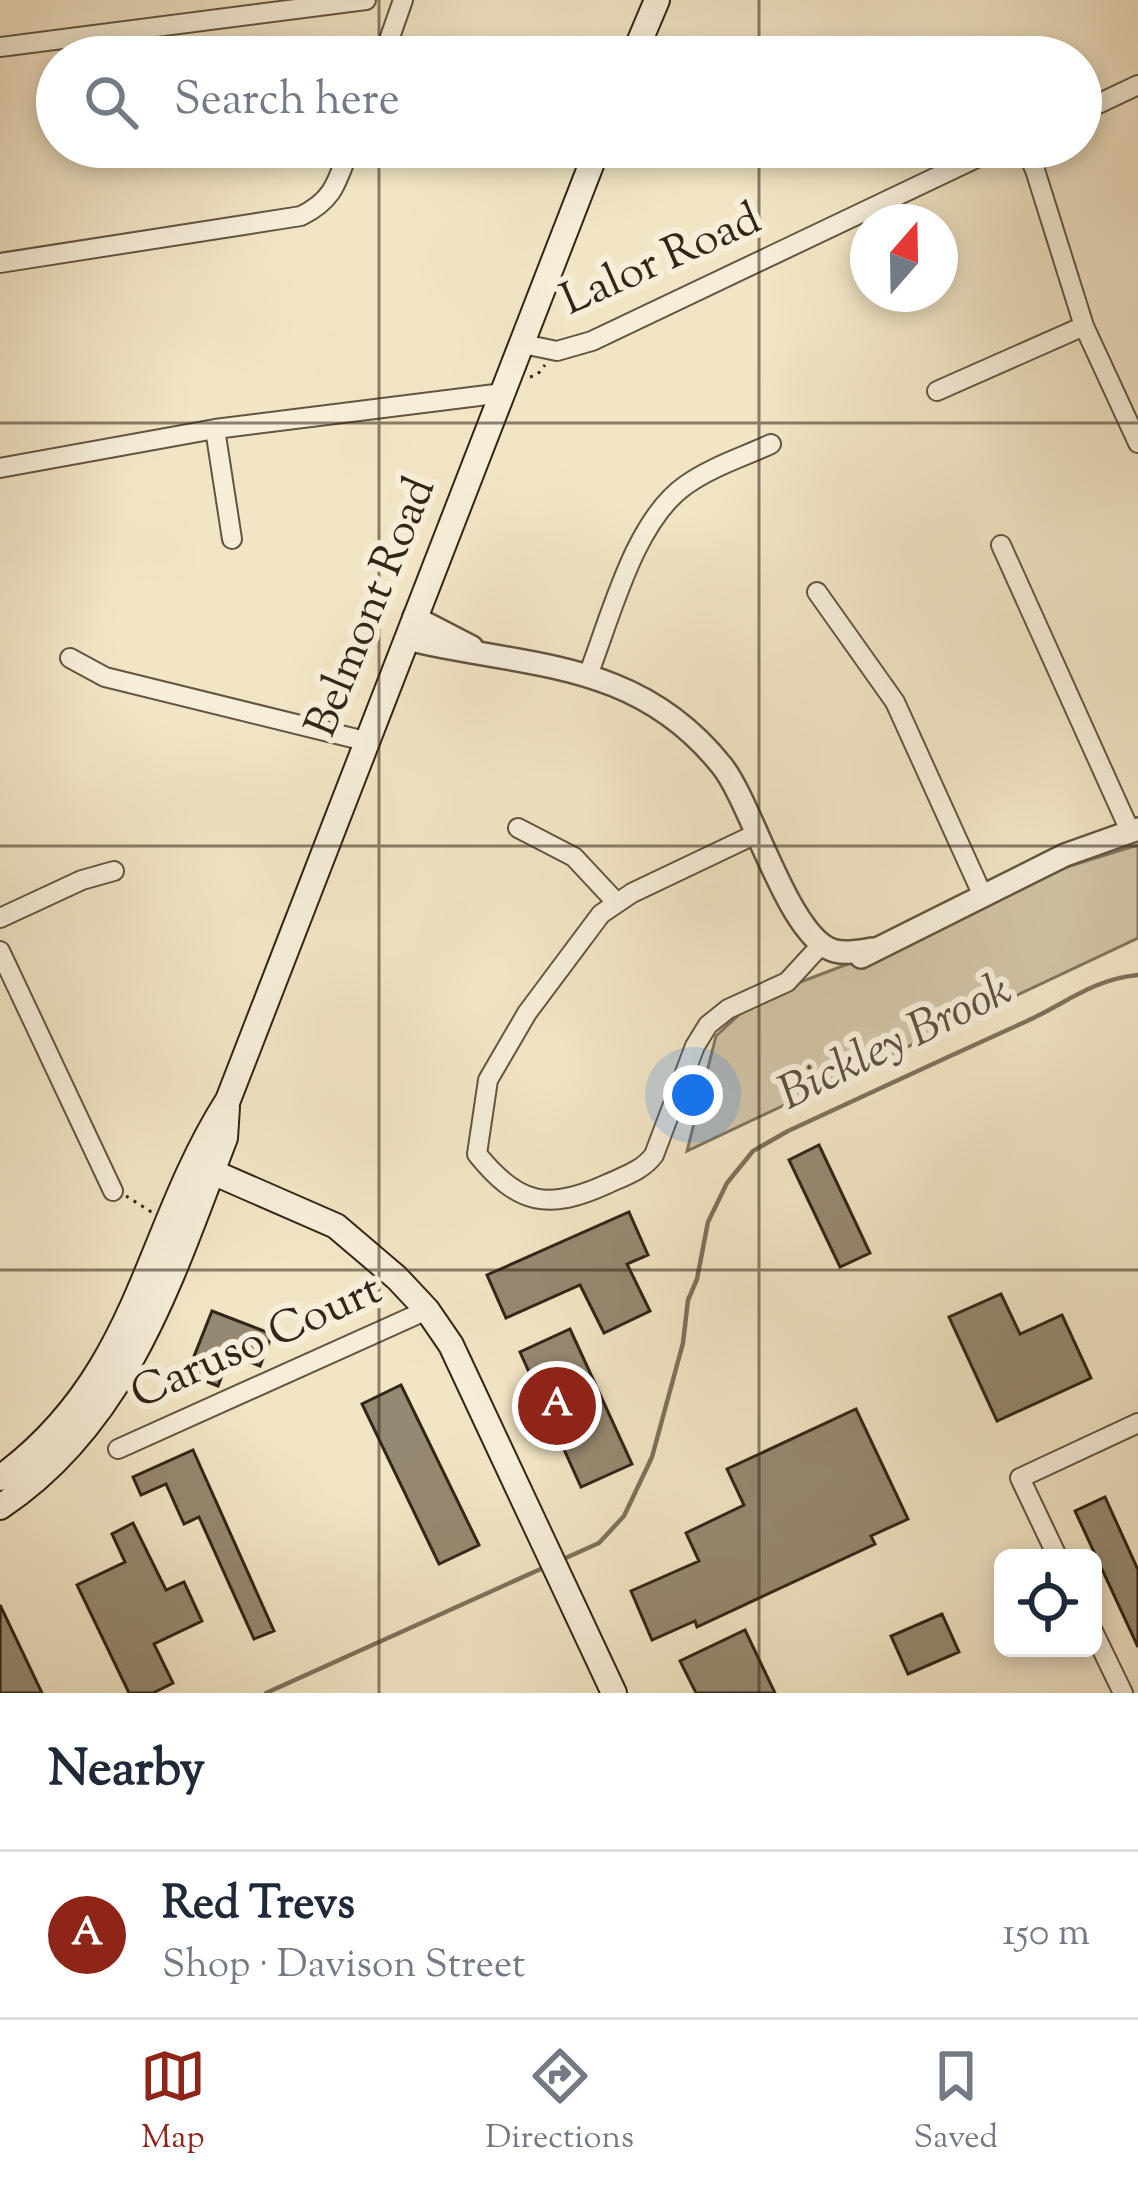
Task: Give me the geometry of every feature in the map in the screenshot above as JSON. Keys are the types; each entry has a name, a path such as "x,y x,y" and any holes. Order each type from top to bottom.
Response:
{"main road":[{"path":"641,36 654,3"},
{"name":"Belmont Road","path":"199,1178 225,1138 228,1100 590,168"},
{"path":"0,1478 52,1431 113,1349 170,1222 199,1178"},
{"path":"199,1178 363,1252 428,1310 451,1345 614,1693"},
{"path":"0,1507 44,1473 92,1421 128,1372 199,1178"}],"street":[{"path":"86,36 366,0"},
{"path":"390,36 404,0"},
{"path":"0,47 36,42"},
{"path":"1102,102 1138,85"},
{"path":"0,263 301,216 321,206 342,168"},
{"name":"Lalor Road","path":"523,344 557,351 592,341 955,168"},
{"path":"1034,168 1084,326 1138,443"},
{"path":"937,391 1084,326"},
{"path":"0,468 215,429 502,393"},
{"path":"215,429 232,538"},
{"path":"588,675 641,541 666,501 700,476 771,444"},
{"path":"411,628 480,651 588,675 654,703 692,733 725,770 791,906 798,939 837,964 851,963 1065,856 1134,830 1001,544"},
{"path":"817,592 895,703 982,896"},
{"path":"70,658 105,677 365,741"},
{"path":"518,828 574,857 616,902"},
{"path":"758,833 616,902 601,914 526,1013 488,1080 477,1154 500,1183 550,1204 577,1198 645,1167 708,1025 728,1010 787,982 818,951"},
{"path":"0,918 82,880 114,871"},
{"path":"0,951 113,1192"},
{"name":"Caruso Court","path":"118,1449 428,1310"},
{"path":"1054,1549 1021,1478 1138,1423"},
{"path":"1102,1650 1123,1693"}],"path":[{"path":"113,1192 170,1222"}],"shaded area":[{"path":"1138,845 1138,938 687,1151 716,1036 756,999 924,935 1060,869"}],"building":[{"path":"819,1145 870,1253 840,1267 789,1160"},
{"path":"629,1212 648,1255 627,1264 650,1311 604,1333 580,1285 506,1318 487,1275"},
{"path":"1001,1294 1020,1334 1062,1315 1091,1378 997,1421 949,1317"},
{"path":"212,1311 272,1334 260,1366 230,1354 218,1386 187,1374"},
{"path":"570,1329 632,1464 581,1487 520,1352"},
{"path":"401,1385 479,1545 439,1564 362,1404"},
{"path":"856,1409 908,1519 871,1536 875,1544 697,1627 695,1621 652,1640 631,1591 699,1561 686,1533 744,1505 727,1469"},
{"path":"193,1450 274,1631 254,1639 199,1517 184,1524 166,1484 141,1495 133,1477"},
{"path":"1105,1497 1138,1570 1138,1647 1102,1569 1102,1549 1093,1549 1075,1511"},
{"path":"133,1523 166,1590 184,1582 202,1621 154,1644 173,1683 153,1693 129,1693 77,1585 125,1562 112,1534"},
{"path":"0,1605 42,1693 0,1693"},
{"path":"942,1614 959,1652 908,1674 891,1636"},
{"path":"745,1630 775,1693 696,1693 680,1661"}],"waterway":[{"name":"Bickley Brook","path":"559,1561 599,1543 624,1516 652,1457 683,1343 688,1300 708,1222 727,1183 753,1151 1094,987 1138,975"},
{"name":"Bickley Brook","path":"266,1693 543,1568"}],"place":[{"name":"Red Trevs","path":"557,1406"}]}
